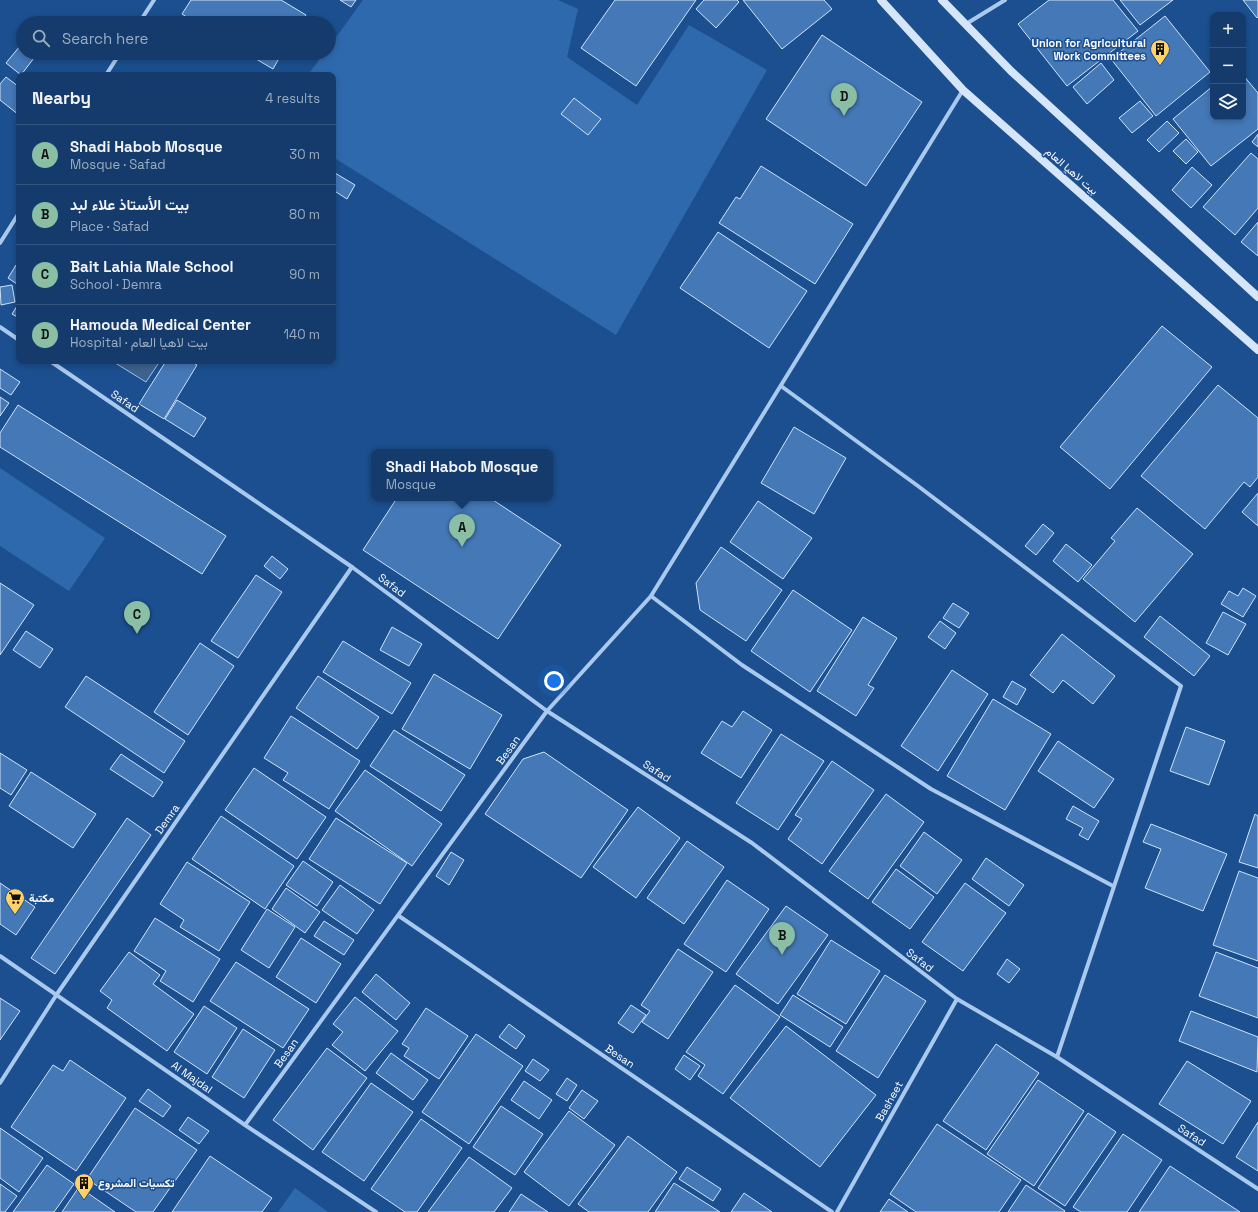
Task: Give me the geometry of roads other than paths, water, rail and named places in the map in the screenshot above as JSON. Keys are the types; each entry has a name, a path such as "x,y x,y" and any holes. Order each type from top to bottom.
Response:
{"main road":[{"name":"بيت لاهيا العام","path":"881,0 963,90 1258,350"},
{"path":"942,0 1011,71 1258,297"}],"street":[{"path":"144,16 154,0"},
{"path":"966,25 1005,0"},
{"path":"108,72 116,60"},
{"name":"Besan","path":"245,1125 399,916 547,711 651,596 963,90"},
{"path":"0,243 16,217"},
{"path":"0,327 16,338"},
{"name":"Safad","path":"54,364 352,566 547,711 752,843 957,999 1057,1057 1258,1189"},
{"path":"781,386 924,490 1181,686 1057,1057"},
{"name":"Demra","path":"0,1083 57,994 352,566"},
{"path":"651,596 742,665 931,789 1113,886"},
{"name":"Besan","path":"399,916 832,1212"},
{"name":"Al Majdal","path":"0,956 245,1125 376,1212"},
{"name":"Basheet","path":"837,1212 957,999"}],"place":[{"name":"Union for Agricultural Work Committees","path":"1160,66"},
{"name":"Hamouda Medical Center","path":"844,116"},
{"name":"Shadi Habob Mosque","path":"462,547"},
{"name":"Bait Lahia Male School","path":"137,634"},
{"name":"مكتبة","path":"15,915"},
{"name":"بيت الأستاذ علاء لبد","path":"782,955"},
{"name":"تكسيات المشروع","path":"84,1200"}]}
